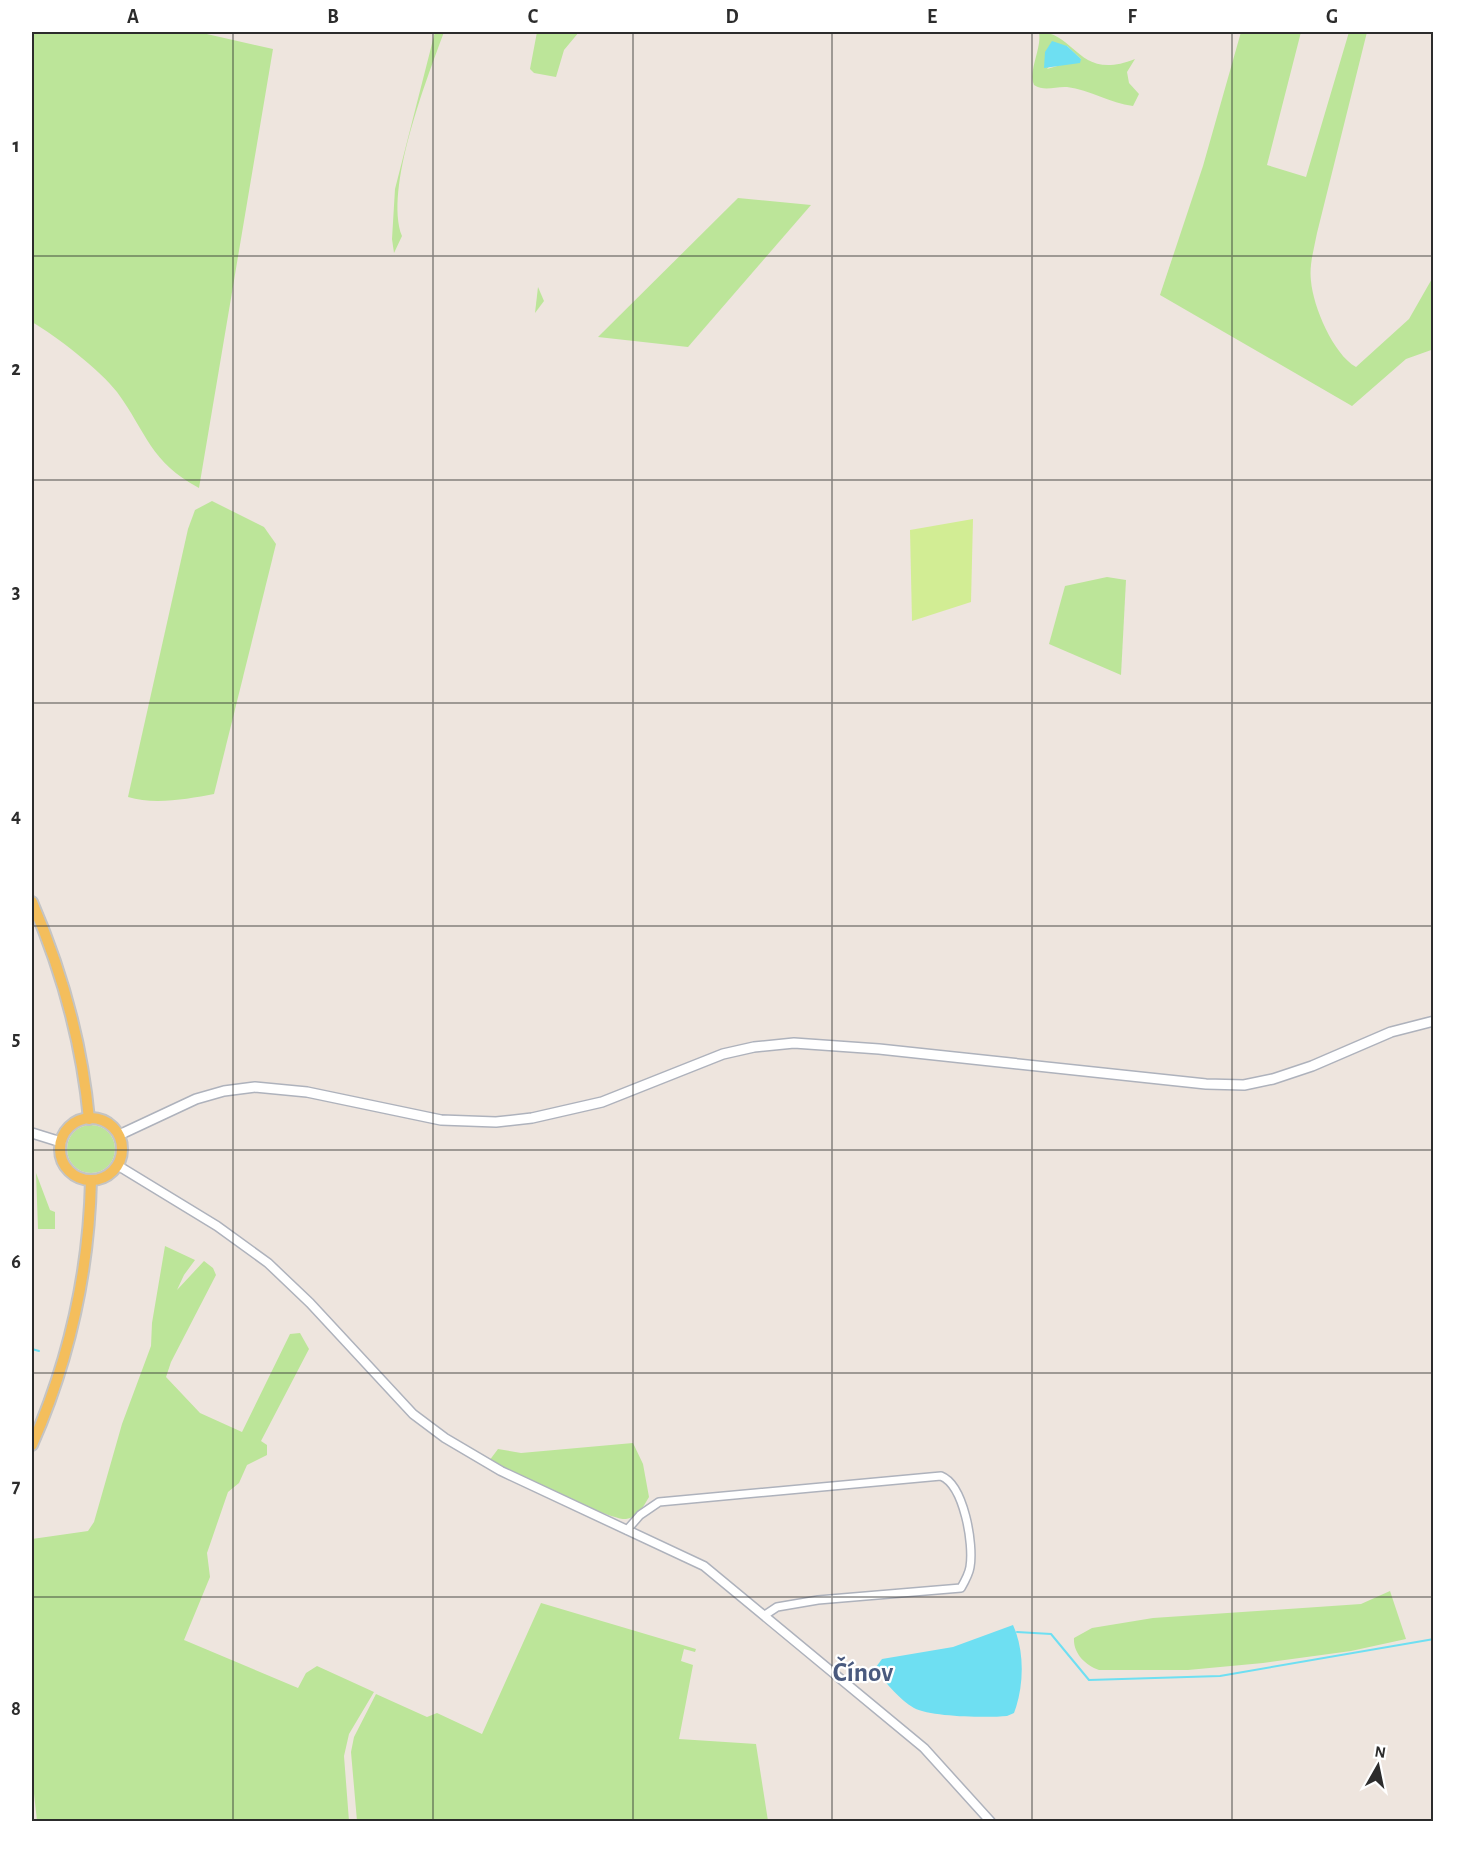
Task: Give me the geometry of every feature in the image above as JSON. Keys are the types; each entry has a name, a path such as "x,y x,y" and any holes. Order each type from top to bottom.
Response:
{"main road":[{"path":"32,902 54,958 70,1010 82,1067 89,1119"},
{"path":"118,1135 179,1106 214,1093 247,1088 281,1088 424,1118 496,1122 544,1117 586,1107 723,1054 769,1045 805,1043 1206,1084 1244,1085 1273,1079 1312,1066 1391,1032 1434,1021"},
{"path":"89,1119 108,1123 118,1135 122,1149 117,1166 106,1176 91,1180 78,1178 66,1167 61,1155 61,1142 71,1126 89,1119"},
{"path":"32,1133 61,1142"},
{"path":"32,1445 55,1386 77,1310 87,1251 91,1180"}],"street":[{"path":"117,1166 224,1231 268,1263 306,1298 413,1414 445,1438 501,1471 704,1566 765,1614 924,1748 991,1821"},
{"path":"627,1530 640,1515 659,1502 941,1476 955,1486 968,1526 971,1559 970,1569 961,1588 818,1600 777,1607 765,1614"}],"green space":[{"path":"32,32 198,32 273,49 199,488 170,468 159,457 110,383 65,344 32,322"},
{"path":"435,32 444,32 418,106 403,164 398,191 398,216 402,236 394,253 392,239 395,189"},
{"path":"537,32 579,32 564,50 556,77 534,73 530,69"},
{"path":"1039,32 1051,34 1062,39 1089,61 1101,64 1116,64 1135,59 1127,72 1129,83 1139,94 1133,106 1075,89 1042,88 1034,85 1033,73","holes":["1067,46 1081,59 1047,69"]},
{"path":"1241,32 1301,32 1267,165 1306,177 1349,32 1367,32 1317,233 1311,269 1313,291 1320,316 1332,341 1348,361 1356,367 1409,319 1433,277 1434,349 1406,359 1352,406 1160,295 1203,166"},
{"path":"738,198 811,205 688,347 598,337"},
{"path":"538,287 544,301 535,313"},
{"path":"212,501 264,527 276,544 214,794 160,801 128,797 188,529 195,510"},
{"path":"973,519 971,602 912,621 910,530"},
{"path":"1107,577 1126,580 1121,675 1049,644 1065,586"},
{"path":"91,1125 108,1132 115,1149 108,1166 91,1173 74,1166 67,1149 74,1132"},
{"path":"36,1173 50,1210 55,1212 55,1229 38,1229"},
{"path":"165,1246 195,1260 177,1290 204,1261 213,1268 216,1275 171,1362 166,1377 200,1413 242,1432 290,1334 300,1333 309,1349 261,1441 267,1445 267,1455 247,1465 239,1483 228,1492 207,1553 210,1577 184,1640 298,1688 306,1673 317,1666 374,1692 349,1734 344,1756 349,1821 37,1821 32,1775 32,1539 88,1531 94,1522 122,1424 151,1346 152,1323"},
{"path":"633,1443 643,1464 649,1497 637,1514 626,1519 617,1518 582,1504 489,1461 498,1449 521,1453"},
{"path":"1390,1591 1406,1639 1351,1651 1188,1670 1099,1670 1081,1658 1074,1643 1074,1638 1092,1628 1153,1618 1361,1604"},
{"path":"541,1603 696,1649 695,1652 684,1649 681,1661 693,1665 679,1739 756,1744 768,1821 357,1821 351,1752 354,1737 376,1694 427,1717 437,1713 482,1734"}],"water":[{"path":"1052,41 1067,46 1081,59 1080,63 1044,68 1045,52"},
{"path":"1013,1625 1020,1646 1022,1669 1020,1692 1014,1713 1007,1716 959,1716 922,1711 903,1700 877,1672 876,1667 882,1659 953,1647"}],"waterway":[{"path":"32,1349 39,1351"},
{"path":"1017,1632 1051,1634 1089,1680 1220,1676 1434,1639"}],"district":[{"name":"Čínov","path":"863,1672"}]}
